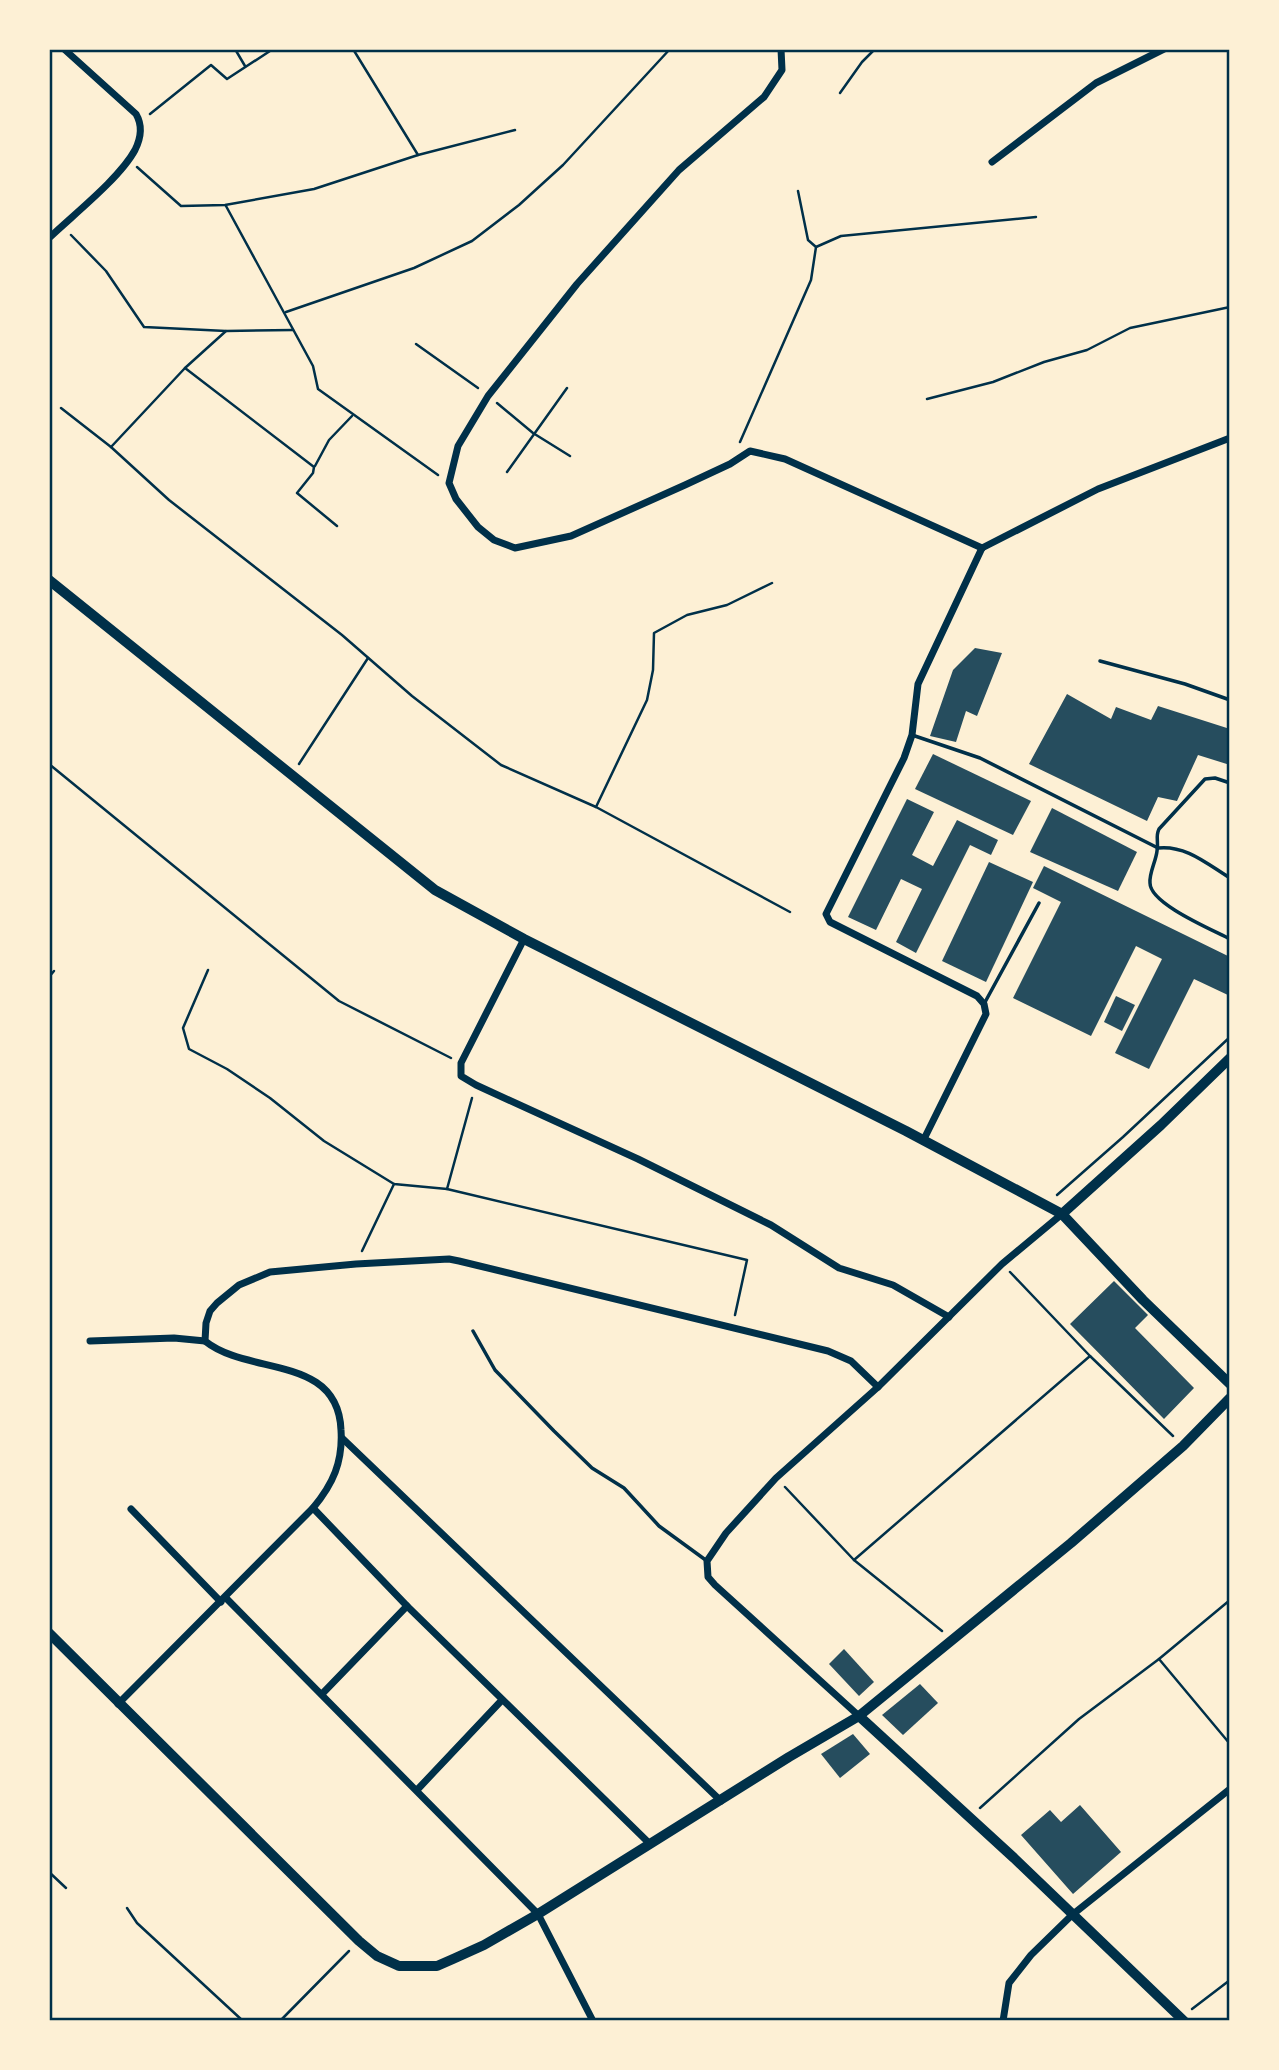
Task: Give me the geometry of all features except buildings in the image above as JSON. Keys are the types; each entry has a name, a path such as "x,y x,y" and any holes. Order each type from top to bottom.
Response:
{"street":[{"path":"49,238 129,160 141,132 141,122 121,98 64,49"},
{"path":"781,49 782,69 764,97 679,170 577,284 488,396 458,446 449,483 456,499 478,527 494,540 516,548 571,536 730,464 750,451 785,459 982,548"},
{"path":"992,162 1096,83 1164,49"},
{"path":"923,1140 986,1014 985,1004 977,996 830,922 826,914 904,758 912,735 918,684 982,548 1098,489 1230,438"},
{"path":"49,580 114,635 435,890 524,939 923,1140 1062,1214 1143,1300 1230,1384"},
{"path":"524,939 461,1063 461,1076 772,1225 839,1268 893,1285 949,1317"},
{"path":"1182,2019 967,1816 715,1586 708,1577 707,1562 726,1533 776,1478 878,1387 1002,1264 1161,1125 1230,1058"},
{"path":"205,1341 206,1324 217,1303 239,1285 270,1272 356,1264 459,1261 839,1355 878,1387"},
{"path":"90,1341 174,1338 205,1341 228,1356 294,1371 315,1381 336,1403 341,1416 342,1438 336,1476 328,1490 224,1600 118,1704"},
{"path":"49,1633 359,1941 377,1956 399,1966 437,1966 484,1945 538,1914 859,1716 1071,1543 1183,1446 1230,1398"},
{"path":"342,1438 721,1801"},
{"path":"313,1508 502,1700 650,1844"},
{"path":"131,1509 322,1694 538,1914 593,2021"},
{"path":"322,1694 408,1606"},
{"path":"416,1790 502,1700"},
{"path":"1003,2021 1010,1983 1031,1955 1072,1915 1230,1789"}],"lane":[{"path":"1100,662 1185,684 1230,700"},
{"path":"912,735 980,758 1158,848 1179,848 1230,878"},
{"path":"1230,783 1214,778 1205,779 1159,829 1156,835 1158,848 1149,884 1165,904 1230,939"},
{"path":"985,1004 1039,903"},
{"path":"473,1331 495,1370 554,1431 592,1468 624,1488 659,1526 707,1562"}],"path":[{"path":"235,49 246,66"},
{"path":"141,122 211,65 227,79 273,49"},
{"path":"353,49 418,155"},
{"path":"286,312 414,268 472,241 519,205 563,165 670,49"},
{"path":"841,93 862,62 875,49"},
{"path":"129,160 181,206 225,205 314,189 418,155 515,130"},
{"path":"798,191 808,240 816,247"},
{"path":"225,205 286,312 313,366 318,389 352,416 449,483"},
{"path":"816,247 842,236 1036,217"},
{"path":"62,225 106,271 144,327 226,331 293,330"},
{"path":"730,464 811,280 816,247"},
{"path":"927,399 993,382 1044,362 1087,350 1130,328 1230,307"},
{"path":"110,447 185,368 226,331"},
{"path":"416,344 488,396 533,433 570,456"},
{"path":"185,368 314,467"},
{"path":"507,472 567,388"},
{"path":"61,408 169,500 502,765 596,807 790,912"},
{"path":"337,526 297,493 313,473 329,440 352,416"},
{"path":"596,807 647,700 653,670 654,632 687,615 727,605 772,583"},
{"path":"292,775 368,658"},
{"path":"49,764 340,1001 461,1063"},
{"path":"208,970 183,1028 189,1049 227,1069 270,1098 324,1141 394,1184 447,1189 747,1260 732,1328"},
{"path":"49,977 54,971"},
{"path":"1055,1196 1230,1037"},
{"path":"447,1189 476,1085"},
{"path":"356,1264 394,1184"},
{"path":"1002,1264 1090,1356 1183,1446"},
{"path":"854,1560 1090,1356"},
{"path":"776,1478 854,1560 953,1640"},
{"path":"967,1816 986,1804 1079,1719 1159,1659 1230,1600"},
{"path":"1159,1659 1230,1744"},
{"path":"49,1872 66,1888"},
{"path":"127,1908 137,1923 239,2020"},
{"path":"280,2021 359,1941"},
{"path":"1182,2019 1230,1980"}]}
